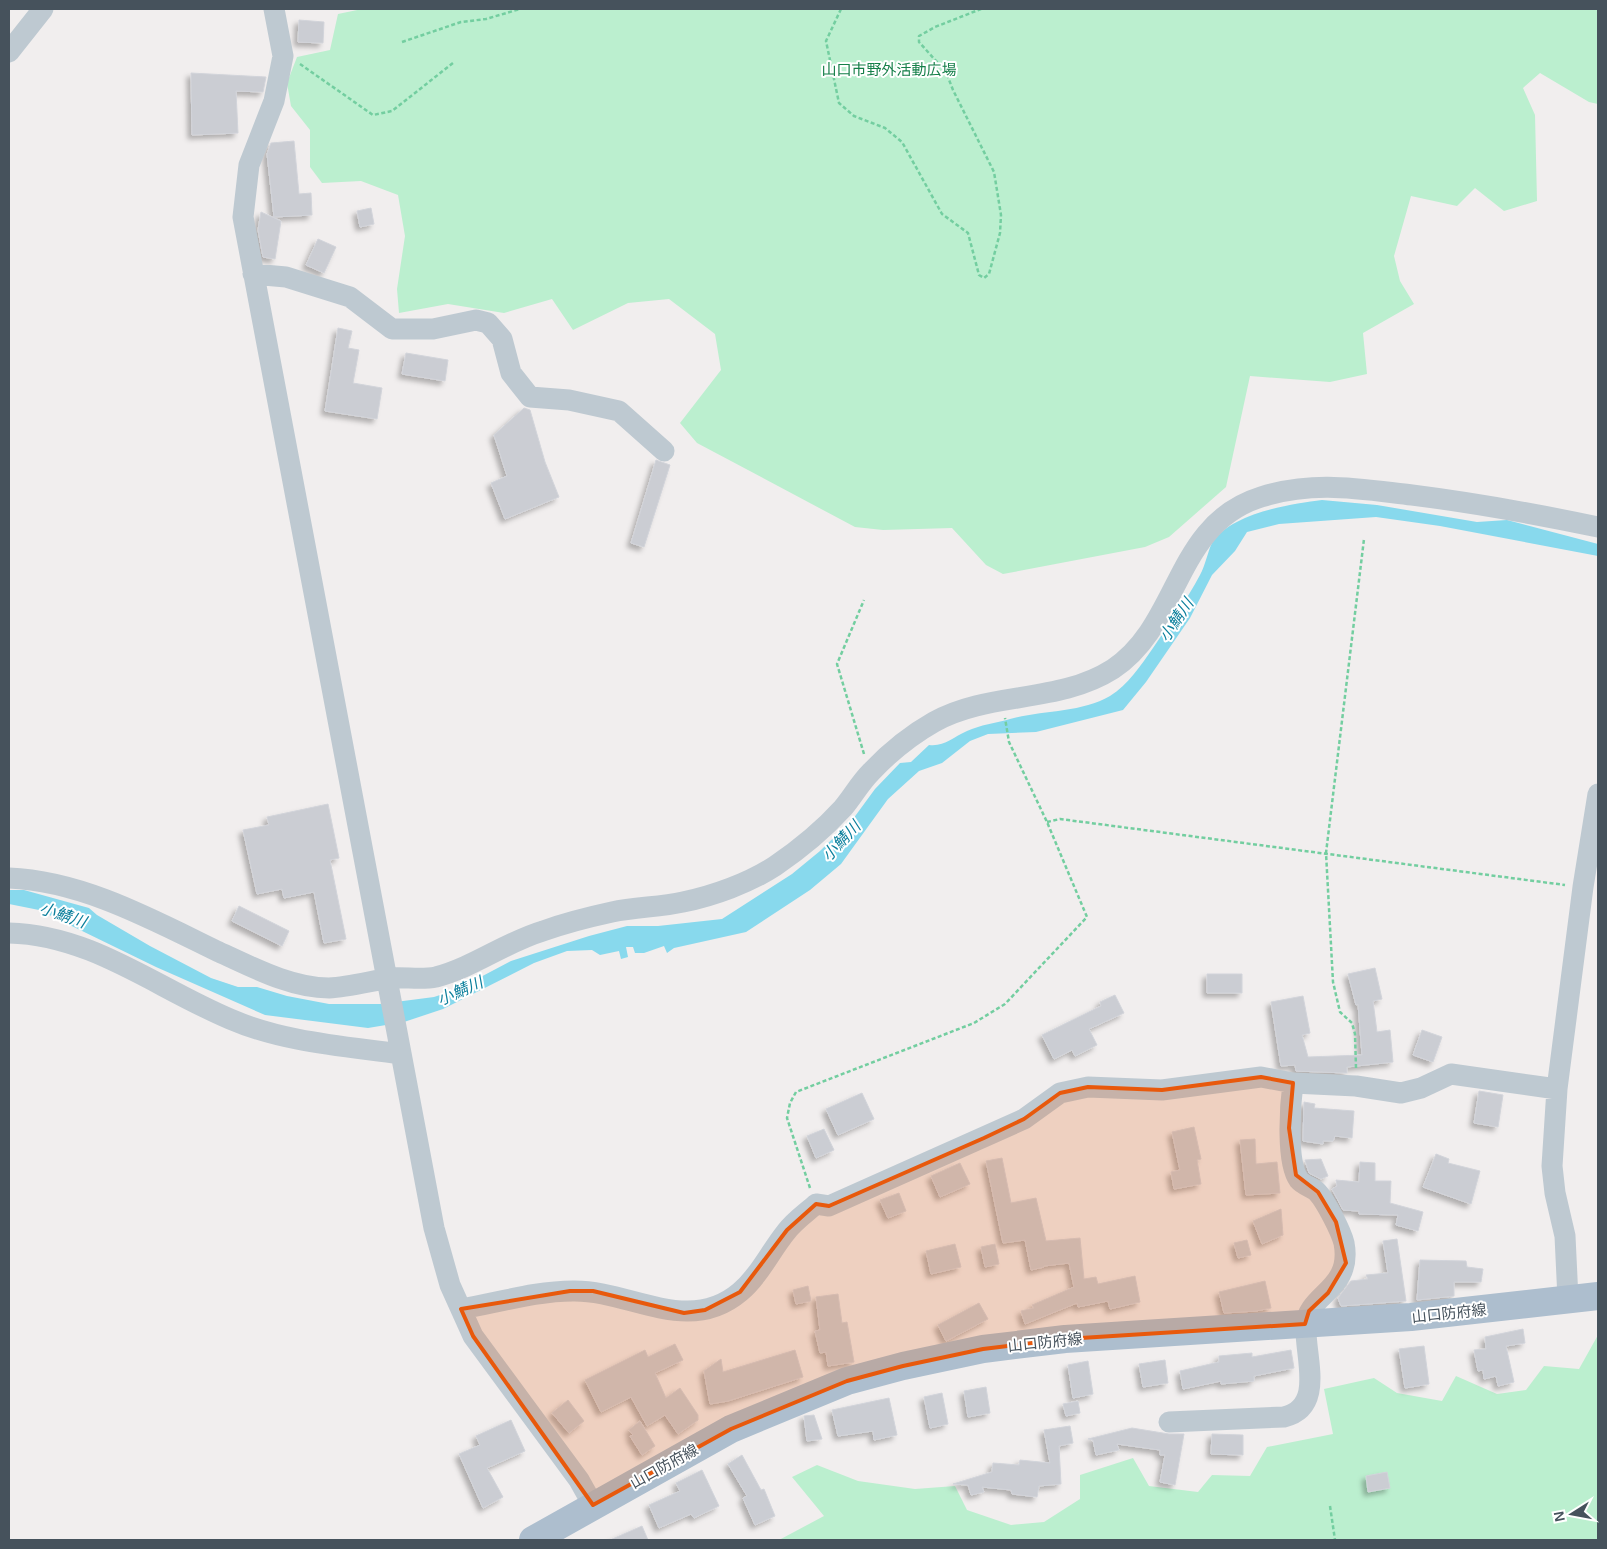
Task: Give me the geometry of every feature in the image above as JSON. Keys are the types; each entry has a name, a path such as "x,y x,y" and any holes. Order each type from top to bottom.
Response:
{"main road":[{"name":"山口防府線","path":"533,1540 731,1428 838,1384 903,1366 983,1349 1065,1339 1411,1317 1598,1296"}],"street":[{"path":"9,52 43,9"},
{"path":"274,9 283,56 274,101 249,165 243,217 253,274 270,350 296,504 434,1228 450,1285 473,1336 579,1480 593,1505"},
{"path":"253,274 286,277 350,297 392,329 433,329 476,320 488,323 502,339 511,373 530,397 569,400 619,411 664,451"},
{"path":"9,878 37,879 95,896 290,982 328,988 388,984 431,978 464,967 539,932 612,912 686,902 728,888 770,869 812,839 841,810 870,773 900,745 935,721 977,705 1058,692 1093,680 1116,667 1131,654 1148,633 1188,558 1202,539 1222,517 1236,506 1264,496 1299,488 1328,485 1478,503 1598,527"},
{"path":"1568,1299 1565,1236 1555,1193 1552,1166 1557,1089 1583,888 1598,794"},
{"path":"9,933 67,942 105,955 230,1019 275,1036 399,1048"},
{"path":"461,1309 541,1295 585,1291 684,1313 705,1310 724,1303 740,1292 755,1275 787,1230 816,1204 829,1206 1024,1119 1060,1093 1088,1087 1162,1090 1261,1077 1293,1083 1356,1086 1402,1093 1421,1088 1450,1074 1557,1089"},
{"path":"1169,1422 1284,1418 1302,1409 1308,1394 1311,1372 1306,1324 1309,1311 1328,1293 1342,1274 1346,1263 1344,1242 1336,1222 1318,1192 1301,1182 1296,1175 1289,1128 1293,1083"}],"path":[{"path":"402,42 462,22 500,16 520,9"},
{"path":"841,9 826,41 837,99 854,116 885,128 902,142 942,214 968,233 979,275 984,278 989,274 1000,233 1001,215 994,172 946,72 919,42 919,36 934,27 981,9"},
{"path":"283,56 293,59 373,115 392,111 453,63"},
{"path":"1356,1086 1355,1034 1352,1022 1340,1012 1333,982 1326,854 1364,539"},
{"path":"864,600 837,664 870,773"},
{"path":"816,1204 788,1118 790,1103 796,1092 974,1023 1005,1004 1087,917 1047,822 1009,742 1002,702"},
{"path":"1047,822 1060,819 1583,888"},
{"path":"1330,1506 1335,1540"}],"highlighted area":[{"path":"1261,1077 1293,1083 1289,1128 1296,1175 1318,1192 1336,1222 1346,1263 1328,1293 1309,1311 1305,1324 1065,1339 983,1349 903,1366 847,1381 731,1429 593,1505 473,1336 461,1309 570,1291 593,1291 684,1313 705,1310 740,1292 787,1230 816,1204 829,1206 984,1138 1024,1119 1060,1093 1088,1087 1162,1090"}],"green space":[{"name":"山口市野外活動広場","path":"362,9 1598,9 1598,104 1589,102 1540,73 1523,88 1535,115 1537,201 1504,211 1475,188 1457,206 1411,196 1394,256 1400,281 1414,304 1363,333 1367,374 1330,382 1250,376 1226,487 1169,537 1145,547 1003,574 986,565 952,528 883,530 855,527 697,443 680,423 721,370 715,334 669,299 628,303 573,330 552,299 504,313 448,304 399,313 397,289 405,236 398,195 361,181 322,183 310,167 310,130 291,106 287,83 297,57 330,50 338,14"},
{"path":"1598,1335 1598,1540 779,1540 824,1516 792,1477 817,1465 858,1481 915,1489 955,1486 967,1510 1011,1525 1044,1522 1080,1499 1080,1475 1133,1458 1149,1486 1198,1492 1212,1475 1250,1476 1267,1447 1333,1434 1324,1389 1374,1378 1397,1393 1442,1401 1456,1376 1497,1394 1526,1390 1544,1366 1579,1369"}],"water":[{"name":"小鯖川","path":"1322,500 1377,505 1477,522 1507,520 1598,544 1598,556 1440,526 1376,517 1279,524 1247,532 1235,551 1212,575 1190,618 1146,682 1123,710 1036,732 988,734 970,741 942,763 919,771 888,799 841,864 810,890 746,932 674,948 667,953 664,946 644,953 635,953 633,947 626,947 628,957 621,959 619,951 600,955 592,950 567,951 534,963 443,1009 404,1022 368,1028 265,1015 156,967 39,910 9,904 9,890 24,890 89,908 97,915 150,946 211,978 238,987 257,987 287,996 329,1004 380,1004 434,997 458,989 511,961 589,936 627,926 658,926 722,919 792,874 820,851 853,819 875,789 900,763 911,762 929,745 944,743 967,731 983,726 1022,716 1087,706 1110,696 1139,668 1184,603 1202,571 1212,543 1221,533 1233,524 1262,512 1278,507"}],"building":[{"path":"299,20 324,22 323,43 298,42"},
{"path":"191,73 266,77 263,92 236,91 238,133 192,135"},
{"path":"294,141 299,194 311,193 312,215 274,217 267,154 271,143"},
{"path":"371,208 374,224 360,227 357,211"},
{"path":"261,212 281,221 275,259 263,257 258,230"},
{"path":"318,239 336,247 324,273 306,265"},
{"path":"338,328 352,331 348,348 359,350 353,383 382,388 377,419 325,411"},
{"path":"406,353 448,360 445,381 402,374"},
{"path":"524,408 530,410 545,462 559,497 505,519 491,483 507,476 494,435"},
{"path":"656,460 670,465 644,547 631,543"},
{"path":"328,804 339,858 330,860 346,939 324,943 314,892 284,898 282,889 257,894 243,830 269,825 267,817"},
{"path":"239,906 289,931 282,946 232,921"},
{"path":"1375,968 1382,999 1373,1001 1377,1032 1390,1030 1393,1062 1347,1067 1347,1073 1296,1071 1295,1065 1281,1066 1271,1002 1303,996 1310,1033 1302,1035 1308,1057 1362,1055 1358,1004 1356,1005 1348,974"},
{"path":"1207,974 1242,974 1242,993 1207,993"},
{"path":"1115,995 1124,1013 1089,1029 1097,1045 1075,1056 1072,1050 1054,1059 1042,1035 1101,1006 1100,1002"},
{"path":"1422,1030 1442,1037 1433,1062 1413,1055"},
{"path":"1479,1091 1503,1095 1498,1127 1474,1123"},
{"path":"862,1093 874,1119 838,1135 826,1109"},
{"path":"1304,1102 1315,1104 1314,1108 1354,1111 1352,1138 1335,1136 1333,1141 1323,1141 1323,1144 1303,1141"},
{"path":"1194,1127 1201,1159 1197,1160 1201,1184 1174,1189 1171,1172 1180,1170 1172,1132"},
{"path":"824,1129 834,1150 816,1158 807,1136"},
{"path":"1255,1139 1256,1164 1277,1162 1280,1193 1246,1195 1240,1140"},
{"path":"1436,1154 1449,1159 1448,1163 1480,1171 1471,1204 1423,1187"},
{"path":"1002,1158 1011,1203 1036,1198 1046,1241 1080,1238 1084,1279 1096,1277 1098,1284 1135,1276 1140,1302 1110,1309 1108,1301 1078,1307 1077,1303 1025,1324 1021,1311 1034,1308 1032,1305 1074,1287 1069,1263 1044,1266 1031,1270 1025,1240 1003,1243 986,1161"},
{"path":"1321,1159 1328,1176 1321,1179 1309,1173 1305,1160"},
{"path":"1360,1162 1375,1163 1375,1181 1391,1181 1390,1203 1423,1212 1418,1231 1396,1225 1398,1215 1359,1214 1359,1211 1343,1210 1332,1189 1337,1186 1336,1180 1359,1182"},
{"path":"960,1163 970,1184 940,1197 931,1176"},
{"path":"899,1193 906,1211 888,1218 880,1200"},
{"path":"1281,1209 1283,1235 1262,1244 1253,1221"},
{"path":"1397,1239 1406,1301 1341,1306 1338,1298 1351,1281 1368,1279 1366,1275 1388,1273 1383,1241"},
{"path":"1247,1240 1251,1255 1238,1258 1234,1243"},
{"path":"955,1244 961,1267 931,1274 926,1251"},
{"path":"995,1244 999,1264 985,1267 981,1247"},
{"path":"1420,1260 1466,1261 1467,1267 1483,1269 1481,1282 1454,1282 1454,1296 1417,1300"},
{"path":"1265,1281 1271,1308 1224,1313 1219,1292"},
{"path":"808,1286 811,1301 796,1304 793,1290"},
{"path":"838,1294 842,1323 847,1322 854,1362 828,1366 826,1352 820,1353 815,1331 820,1330 816,1297"},
{"path":"979,1303 988,1319 946,1341 938,1325"},
{"path":"1523,1329 1525,1343 1506,1346 1514,1382 1498,1386 1496,1376 1484,1379 1483,1370 1478,1371 1474,1350 1486,1349 1485,1337"},
{"path":"675,1344 683,1360 655,1373 666,1398 680,1388 698,1415 698,1420 678,1434 665,1415 647,1426 631,1397 601,1412 585,1380 645,1350 648,1357"},
{"path":"1424,1346 1429,1384 1405,1388 1399,1349"},
{"path":"795,1350 803,1377 728,1401 710,1404 704,1371 721,1359 723,1372"},
{"path":"1291,1350 1294,1368 1254,1376 1254,1381 1221,1384 1221,1381 1183,1389 1180,1371 1219,1362 1219,1356 1252,1353 1252,1357"},
{"path":"1165,1360 1168,1383 1143,1387 1139,1364"},
{"path":"1088,1361 1093,1394 1073,1398 1068,1365"},
{"path":"986,1387 990,1413 968,1417 964,1391"},
{"path":"942,1393 948,1424 930,1428 924,1397"},
{"path":"889,1398 897,1435 874,1440 873,1431 838,1436 832,1410"},
{"path":"568,1400 584,1421 569,1433 552,1413"},
{"path":"1078,1401 1080,1413 1066,1416 1063,1404"},
{"path":"814,1415 822,1439 807,1441 804,1416"},
{"path":"511,1420 525,1451 487,1468 503,1497 483,1508 459,1454 480,1445 476,1436"},
{"path":"640,1421 655,1446 642,1455 630,1436 633,1435 629,1430"},
{"path":"1070,1426 1073,1443 1059,1446 1061,1484 1039,1486 1037,1497 1012,1494 1011,1490 982,1487 984,1492 971,1495 968,1485 953,1484 992,1472 993,1463 1019,1465 1020,1460 1050,1463 1044,1430"},
{"path":"1132,1428 1169,1434 1184,1434 1175,1485 1160,1482 1165,1455 1160,1455 1160,1450 1117,1444 1119,1450 1096,1455 1093,1440 1088,1439"},
{"path":"1212,1434 1243,1435 1243,1455 1211,1454"},
{"path":"742,1455 761,1490 764,1489 775,1516 755,1525 743,1498 747,1496 728,1464"},
{"path":"702,1470 719,1506 694,1518 691,1514 659,1528 649,1505 680,1491 676,1483"},
{"path":"1387,1472 1390,1488 1368,1492 1366,1476"},
{"path":"642,1526 648,1540 610,1540"}]}
